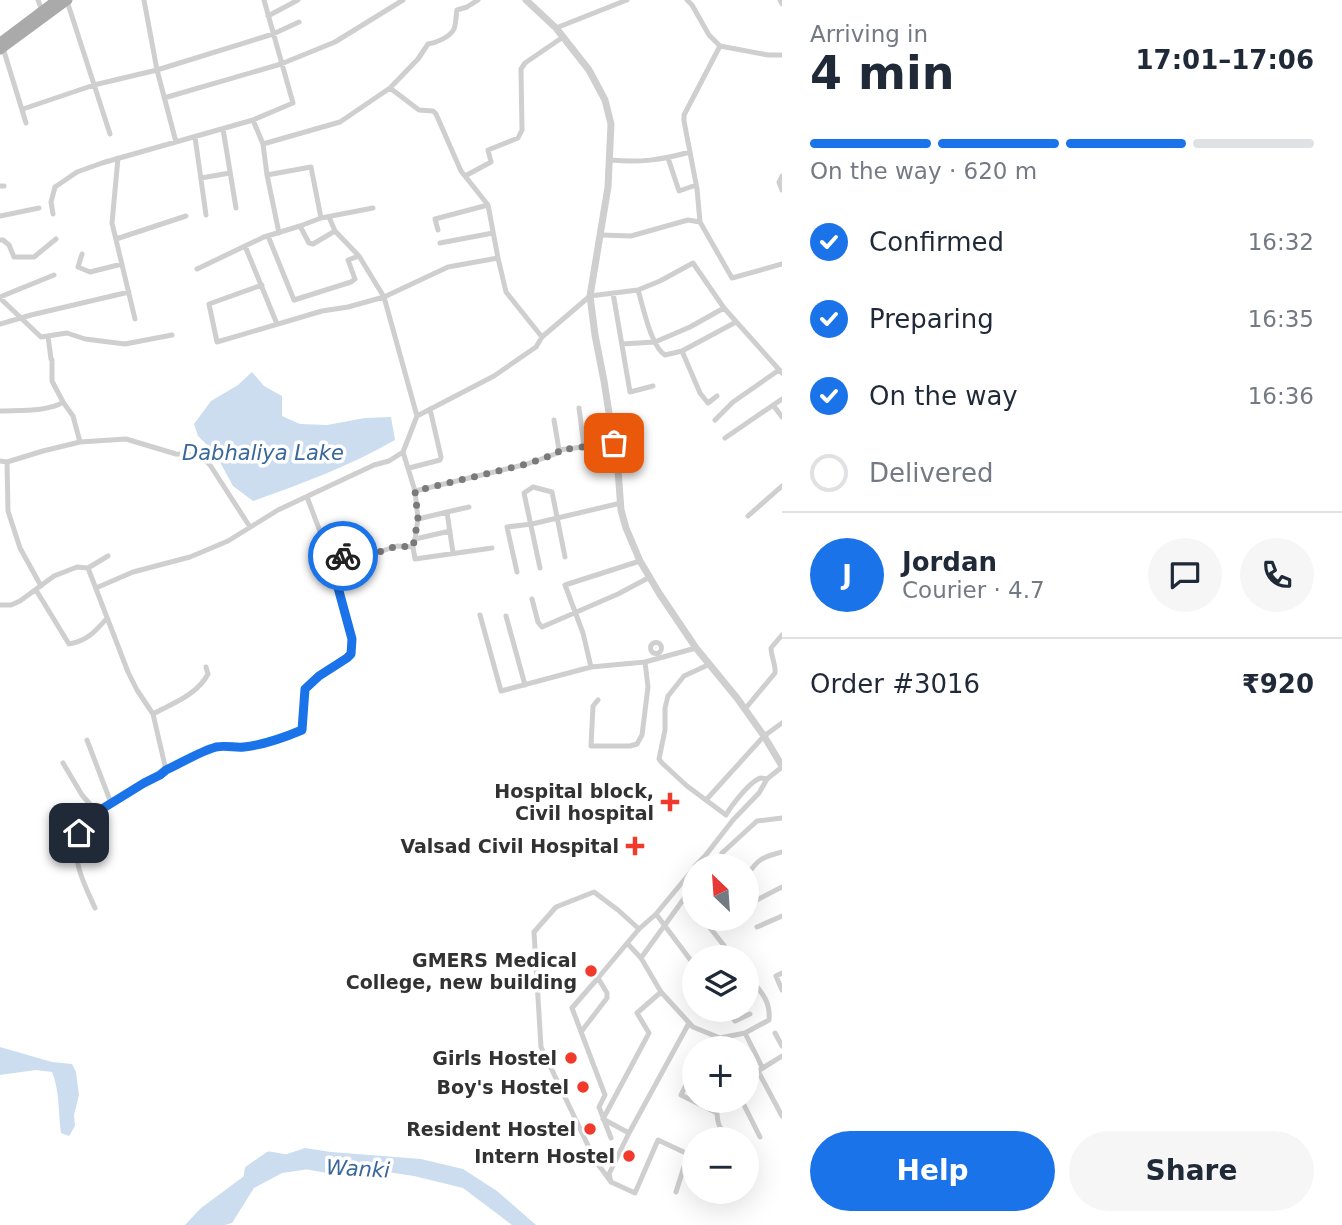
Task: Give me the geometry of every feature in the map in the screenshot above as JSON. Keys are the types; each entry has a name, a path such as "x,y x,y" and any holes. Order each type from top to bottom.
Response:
{"main road":[{"path":"1,47 55,0"},
{"path":"42,9 67,0"}],"street":[{"path":"67,0 110,134"},
{"path":"144,0 156,71 176,142"},
{"path":"52,214 51,202 55,187 77,172 253,120 293,103 264,0"},
{"path":"268,16 298,0"},
{"path":"164,98 281,64 335,42 368,22 392,2 403,0"},
{"path":"263,144 340,122 390,88 418,59 428,44 447,36 454,29 457,10 478,0"},
{"path":"526,0 556,28 589,70 605,100 611,124 608,187 590,296 626,528 640,561 695,648 745,709 782,766 767,779 759,793 733,820 707,854"},
{"path":"556,28 627,0"},
{"path":"687,0 709,35 720,46 782,55"},
{"path":"23,108 94,85 156,71 273,34 299,22"},
{"path":"465,176 491,162 488,150 518,138 522,130 521,69 525,63 563,37"},
{"path":"720,46 684,115 700,222 732,278 782,264"},
{"path":"1,47 26,122"},
{"path":"390,88 419,110 433,111 443,126 461,171 488,205 506,292 542,337"},
{"path":"253,120 263,144 279,233"},
{"path":"223,129 236,208"},
{"path":"195,137 206,215"},
{"path":"610,160 636,162 690,152"},
{"path":"118,158 112,223 135,319"},
{"path":"668,158 679,191 696,185"},
{"path":"267,175 311,167 321,218"},
{"path":"201,178 230,173"},
{"path":"782,176 779,183 782,190"},
{"path":"438,230 435,219 488,205"},
{"path":"0,216 39,208"},
{"path":"197,270 268,236 321,218 373,208"},
{"path":"116,239 186,216"},
{"path":"96,588 133,572 169,564 228,541 278,510 374,465 389,461 403,452 417,415 384,297 359,256 335,231 329,217"},
{"path":"601,235 631,236 688,220 700,222"},
{"path":"300,226 309,243 335,231"},
{"path":"440,243 493,233"},
{"path":"268,236 294,300 351,282 355,279 348,260 359,256"},
{"path":"0,240 9,245 14,257 34,257 56,239"},
{"path":"245,246 277,324"},
{"path":"82,254 78,267 90,272 122,264"},
{"path":"262,285 209,304 217,342 322,311 384,297 448,267 498,258"},
{"path":"417,415 494,376 536,347 542,337 590,296 638,290 693,263 724,308 781,372 733,402 715,420"},
{"path":"54,275 0,298 41,337 67,333 85,340 125,344 172,335"},
{"path":"638,290 655,342 660,352 665,355 682,351 736,322"},
{"path":"0,324 129,292"},
{"path":"613,293 630,392 653,386"},
{"path":"622,344 655,342 724,308"},
{"path":"48,336 52,381 73,415 80,442"},
{"path":"682,351 699,393 708,403 717,396"},
{"path":"725,438 782,399"},
{"path":"0,411 28,410 63,402"},
{"path":"773,405 782,417"},
{"path":"579,408 584,446"},
{"path":"409,468 440,460 430,409"},
{"path":"554,420 559,450"},
{"path":"107,618 93,635 69,644 38,588 20,548 8,511 4,461 80,442 126,439 176,454 200,455 210,465 250,527"},
{"path":"415,491 527,464 558,453 559,450 614,443"},
{"path":"403,452 415,491 418,519 413,547 415,559 492,548"},
{"path":"748,516 782,486"},
{"path":"540,568 524,493 533,487 552,492 565,556"},
{"path":"95,908 81,874 76,850 79,833 97,812 166,770 215,747 240,748 257,745 302,730 305,689 351,654 352,639 330,558 307,497"},
{"path":"517,572 507,527 621,503"},
{"path":"418,519 469,507"},
{"path":"447,512 453,553"},
{"path":"415,539 450,531"},
{"path":"330,558 379,552 397,546 413,547"},
{"path":"0,605 11,605 20,601 54,576 77,567 88,568 108,556"},
{"path":"591,667 583,633 565,585 640,561"},
{"path":"88,568 132,681 153,714 166,770"},
{"path":"532,599 542,627 650,577"},
{"path":"480,615 501,691 591,667 645,663 695,648"},
{"path":"506,615 525,685"},
{"path":"745,709 775,673 771,648 782,635"},
{"path":"598,700 593,706 591,746 637,744 642,735 648,687 645,663"},
{"path":"710,664 684,677 668,696 659,759 687,786 726,815 749,788 762,778 767,779"},
{"path":"153,714 192,694 208,674 206,667"},
{"path":"706,800 764,736 782,723"},
{"path":"87,740 111,803"},
{"path":"62,763 82,795 97,812"},
{"path":"722,854 757,821 782,818"},
{"path":"760,859 782,852"},
{"path":"611,1138 598,1107 605,1095 572,1008 682,882"},
{"path":"760,898 782,887"},
{"path":"639,929 594,892 556,906 534,932 541,1046 595,1160 611,1182 635,1193 658,1140 688,1154 676,1192"},
{"path":"641,958 682,900"},
{"path":"656,914 682,948"},
{"path":"760,926 782,916"},
{"path":"628,943 641,958 661,992 689,1023 720,1038 745,1034 769,1020 770,1008 759,989"},
{"path":"782,973 776,976 782,990"},
{"path":"581,1032 607,998 598,978"},
{"path":"603,1119 649,1033 637,1013 661,992"},
{"path":"611,1182 609,1174 629,1133 689,1023"},
{"path":"775,1033 782,1046"},
{"path":"745,1034 782,1116"},
{"path":"760,1069 782,1056"},
{"path":"749,1113 760,1137"},
{"path":"603,1119 629,1133"}],"water":[{"name":"Dabhaliya Lake","path":"252,372 264,386 282,396 282,416 300,424 327,425 365,418 391,417 395,440 343,466 253,501 233,486 215,453 198,436 194,424 211,401 238,385"},
{"path":"0,1047 52,1062 72,1064 76,1072 79,1095 74,1115 75,1126 69,1136 61,1133 58,1095 52,1072 36,1070 0,1075"},
{"path":"305,1148 421,1159 463,1169 497,1191 536,1225 512,1225 463,1188 414,1176 348,1166 282,1173 254,1188 232,1223 185,1225 201,1208 263,1162"}],"waterway":[{"name":"Wanki","path":"247,1185 249,1170 269,1156 286,1159"},
{"name":"Wanki","path":"309,1165 355,1170 382,1169"}],"way so far":[{"path":"343,556 379,552 397,546 413,547 418,519 415,491 527,464 558,453 559,450 614,443"}],"place":[{"name":"Hospital block, Civil hospital","path":"670,802"},
{"name":"Valsad Civil Hospital","path":"635,846"},
{"name":"GMERS Medical College, new building","path":"591,971"},
{"name":"Girls Hostel","path":"571,1058"},
{"name":"Boy's Hostel","path":"583,1087"},
{"name":"Resident Hostel","path":"590,1129"},
{"name":"Intern Hostel","path":"629,1156"}],"route":[{"path":"79,833 97,812 111,803 166,770 215,747 240,748 257,745 302,730 305,689 351,654 352,639 330,558 343,556"}]}
